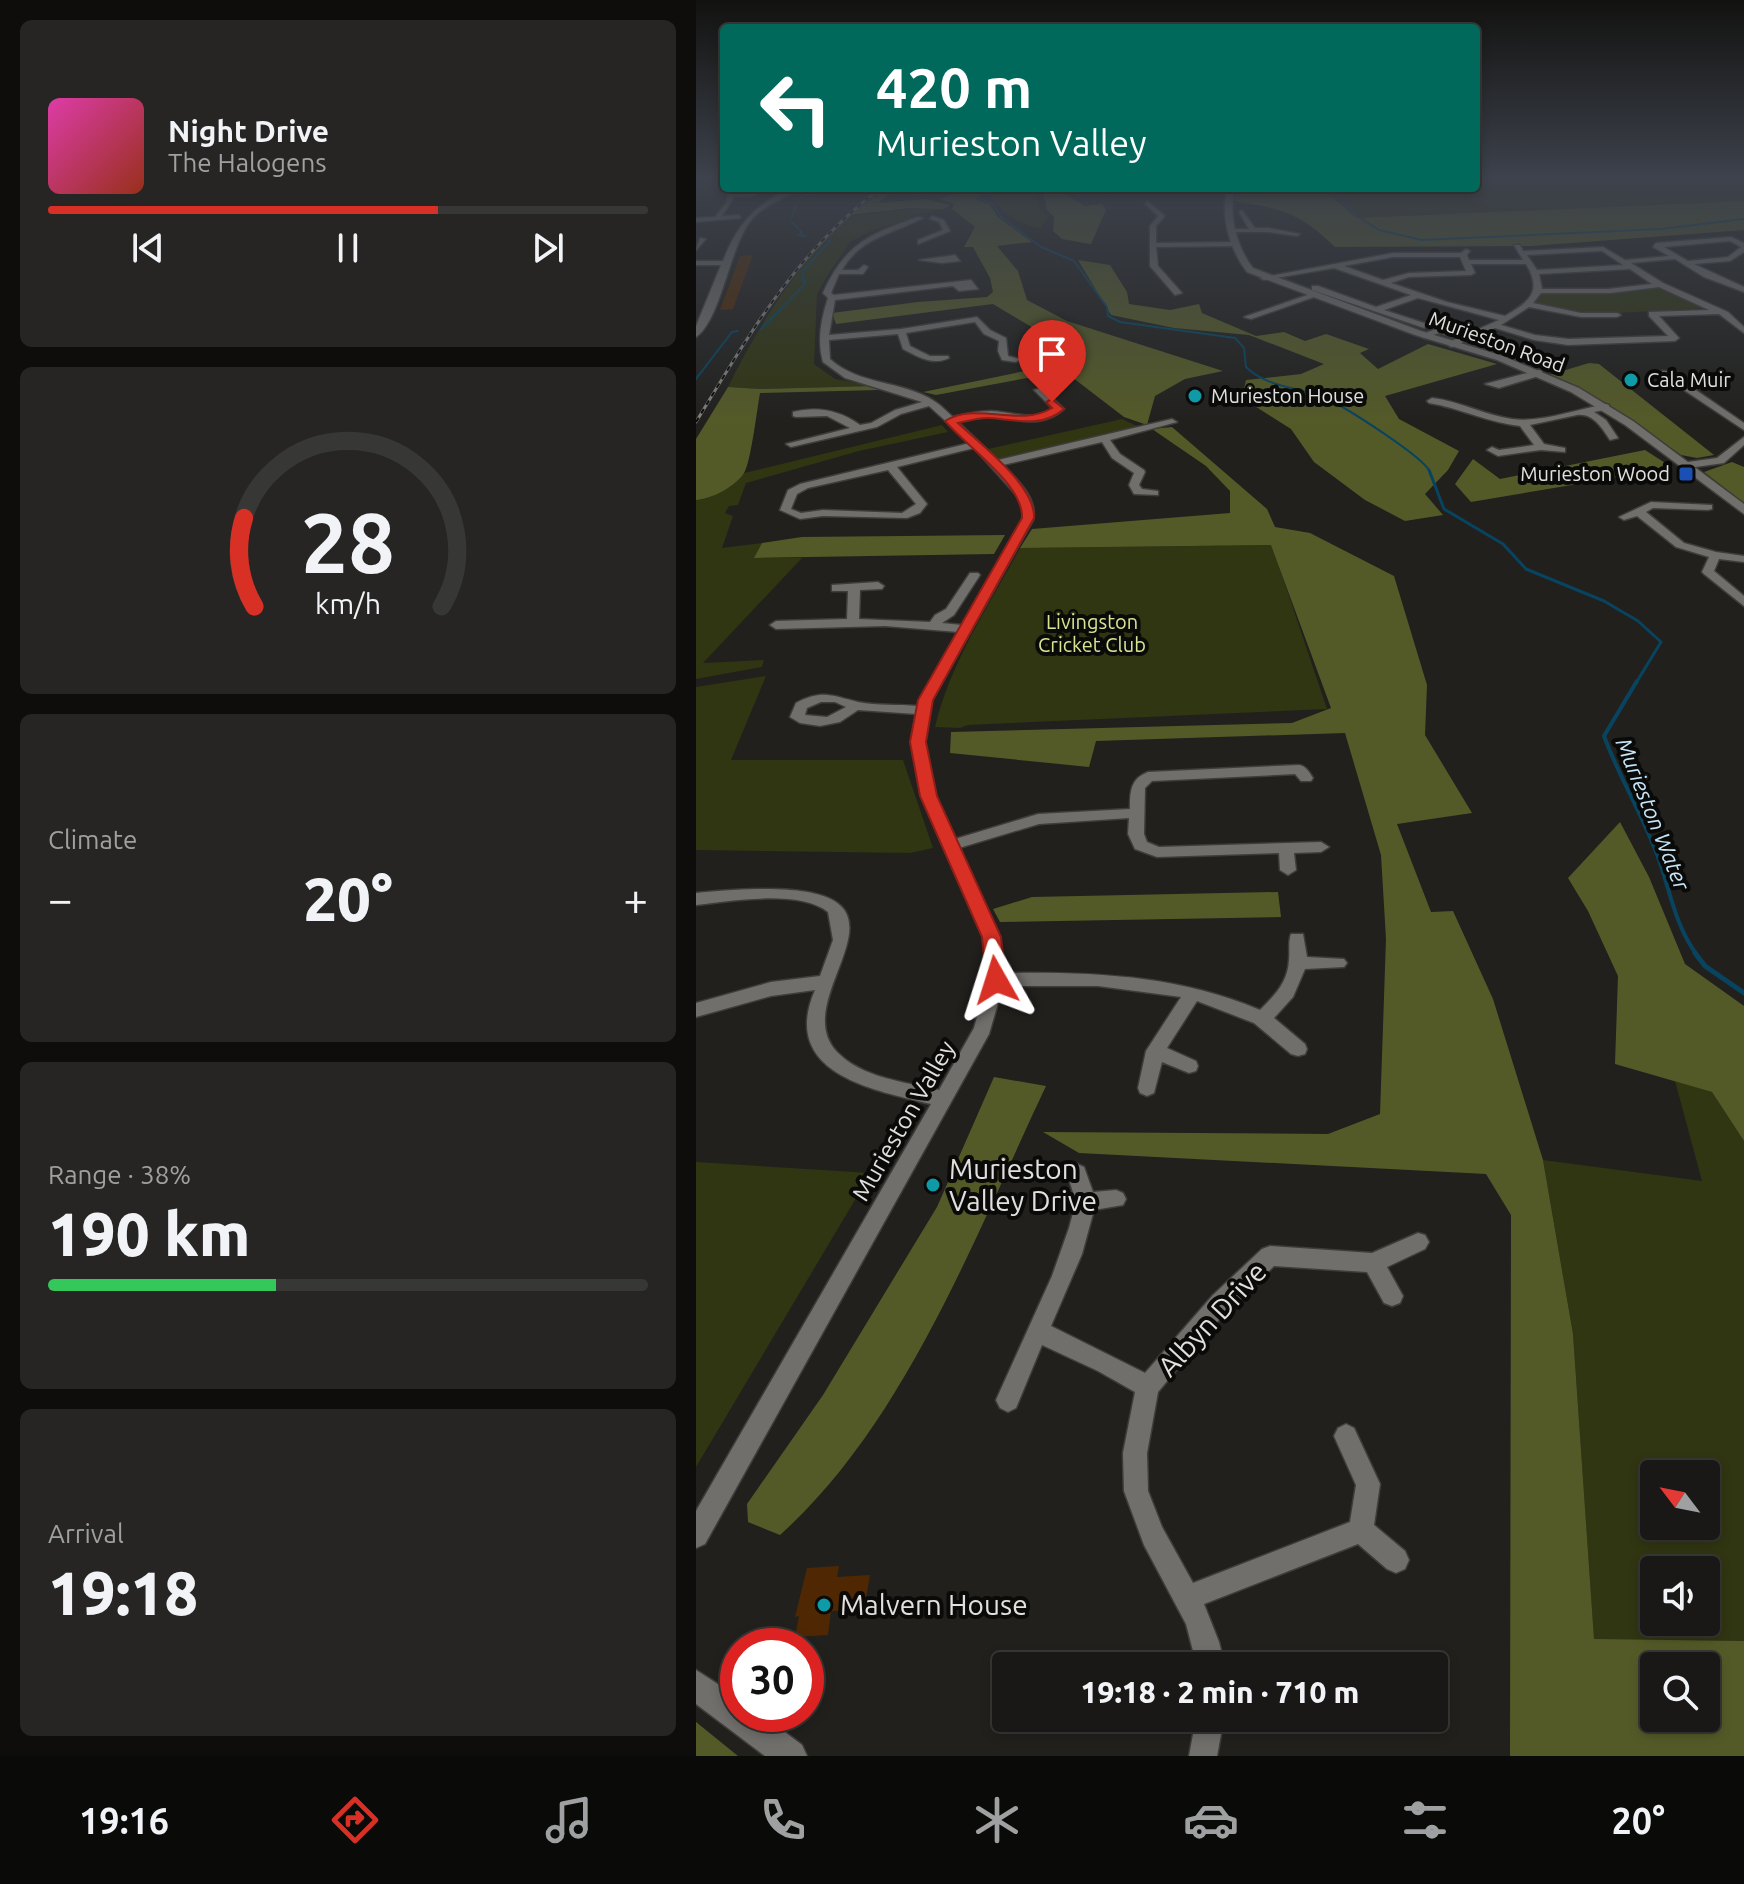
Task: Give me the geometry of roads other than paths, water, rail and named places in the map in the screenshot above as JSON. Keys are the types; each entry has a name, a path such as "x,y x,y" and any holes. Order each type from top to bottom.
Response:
{"street":[{"path":"696,334 708,318 726,261 698,263"},
{"path":"846,261 827,293 832,298 883,295 935,278 955,284"},
{"path":"924,261 935,278"},
{"path":"1154,261 1154,266 1179,291"},
{"name":"Murieston Road","path":"1242,261 1264,278 1453,339 1539,373 1606,407 1688,465 1744,510"},
{"path":"1264,278 1357,261"},
{"path":"1381,283 1409,275 1471,273 1467,261"},
{"path":"1518,261 1526,262 1534,272 1539,291"},
{"path":"1620,261 1660,285 1720,312 1744,331"},
{"path":"1534,272 1652,261"},
{"path":"1683,261 1728,283 1743,286"},
{"path":"1686,263 1709,261"},
{"path":"1334,265 1418,295 1505,319"},
{"path":"838,272 864,271"},
{"path":"1688,297 1728,283"},
{"path":"1539,291 1608,291 1660,285"},
{"path":"1676,292 1743,286"},
{"path":"1453,339 1505,319 1529,314 1529,305 1539,291"},
{"path":"1254,316 1314,292 1376,310 1424,330"},
{"path":"1376,310 1418,295"},
{"path":"832,298 826,315 826,338 901,331 976,317 987,332 1003,340 1005,358"},
{"path":"1529,305 1581,315 1617,315"},
{"path":"1687,346 1652,314 1720,312"},
{"path":"1492,325 1534,337 1568,342 1675,338"},
{"path":"901,331 906,347 925,360 945,358"},
{"name":"Murieston Valley","path":"696,1535 983,1029 996,980 991,937 928,796 918,742 925,700 1028,518 1026,500 995,464 931,403 918,395 852,378 833,368 826,360 826,338"},
{"path":"995,361 1016,359"},
{"path":"1654,370 1665,373 1744,427"},
{"path":"1497,386 1539,373"},
{"path":"950,421 987,414 1016,420 1046,417 1059,409 1039,396"},
{"path":"1432,401 1445,400 1463,413 1523,423 1606,407"},
{"path":"791,444 808,437 857,428 931,403"},
{"path":"796,414 814,407 843,416 857,428"},
{"path":"1585,411 1616,435"},
{"path":"995,464 1172,422"},
{"path":"1523,423 1541,447"},
{"path":"1104,438 1116,456 1140,472 1134,485 1138,492"},
{"path":"1688,465 1720,461 1744,440"},
{"path":"890,466 922,504 916,511 903,516 823,513 800,516 785,510 792,492 804,486 974,445"},
{"path":"1497,453 1541,447 1561,450"},
{"path":"1124,497 1138,492 1154,493"},
{"path":"1624,517 1651,505 1700,504"},
{"path":"1639,512 1680,545 1744,559"},
{"path":"1715,555 1708,572 1744,602"},
{"path":"933,627 939,618 950,612 974,575"},
{"path":"836,588 878,586"},
{"path":"853,622 854,587"},
{"path":"776,625 853,622 965,629"},
{"path":"855,706 924,710"},
{"path":"1306,778 1299,769 1148,777 1138,787 1140,845 1157,852 1321,847"},
{"path":"951,845 1052,817 1137,813"},
{"path":"1286,849 1288,870"},
{"path":"696,899 772,893 812,898 831,905 837,913 841,938 814,1020 819,1040 835,1063 849,1073 944,1099"},
{"path":"1262,1019 1294,984 1300,963 1297,938"},
{"path":"1300,963 1338,963"},
{"path":"996,980 1133,980 1193,993 1262,1019 1298,1049"},
{"path":"696,1010 771,989 827,982"},
{"path":"1147,1088 1155,1051 1193,993"},
{"path":"1155,1051 1189,1066"},
{"path":"1008,1400 1021,1359 1075,1247 1086,1202 1077,1173"},
{"path":"1086,1202 1116,1199"},
{"name":"Albyn Drive","path":"1210,1652 1190,1597 1149,1531 1135,1488 1138,1430 1148,1387 1240,1281 1270,1256 1373,1263 1418,1242"},
{"path":"1373,1263 1392,1296"},
{"name":"Albyn Drive","path":"1037,1331 1106,1363 1148,1387"},
{"path":"1346,1436 1368,1484 1361,1530"},
{"path":"1190,1597 1361,1530"},
{"path":"1361,1530 1396,1560"},
{"path":"696,1685 791,1756"},
{"path":"1203,1756 1207,1732"}],"waterway":[{"path":"761,329 803,286 806,281 802,280 803,271 812,261"},
{"name":"Murieston Water","path":"1074,261 1107,307 1108,316 1120,322 1235,338 1244,348 1246,367 1254,374 1336,404 1400,444 1430,471"},
{"path":"696,379 732,332 738,331"},
{"name":"Murieston Water","path":"1430,471 1444,509 1503,544 1526,569 1604,601 1638,621 1661,642 1636,683"},
{"name":"Murieston Water","path":"1637,681 1604,736 1652,841 1683,932 1697,955"},
{"name":"Murieston Water","path":"1695,953 1705,966 1744,993"}],"railway":[{"path":"696,422 756,326 804,261"}],"place":[{"name":"Cala Muir","path":"1631,380"},
{"name":"Murieston House","path":"1195,396"},
{"name":"Murieston Wood","path":"1686,474"},
{"name":"Murieston Valley Drive","path":"933,1185"},
{"name":"Malvern House","path":"824,1605"}],"park label":[{"name":"Livingston Cricket Club","path":"1092,634"}]}
